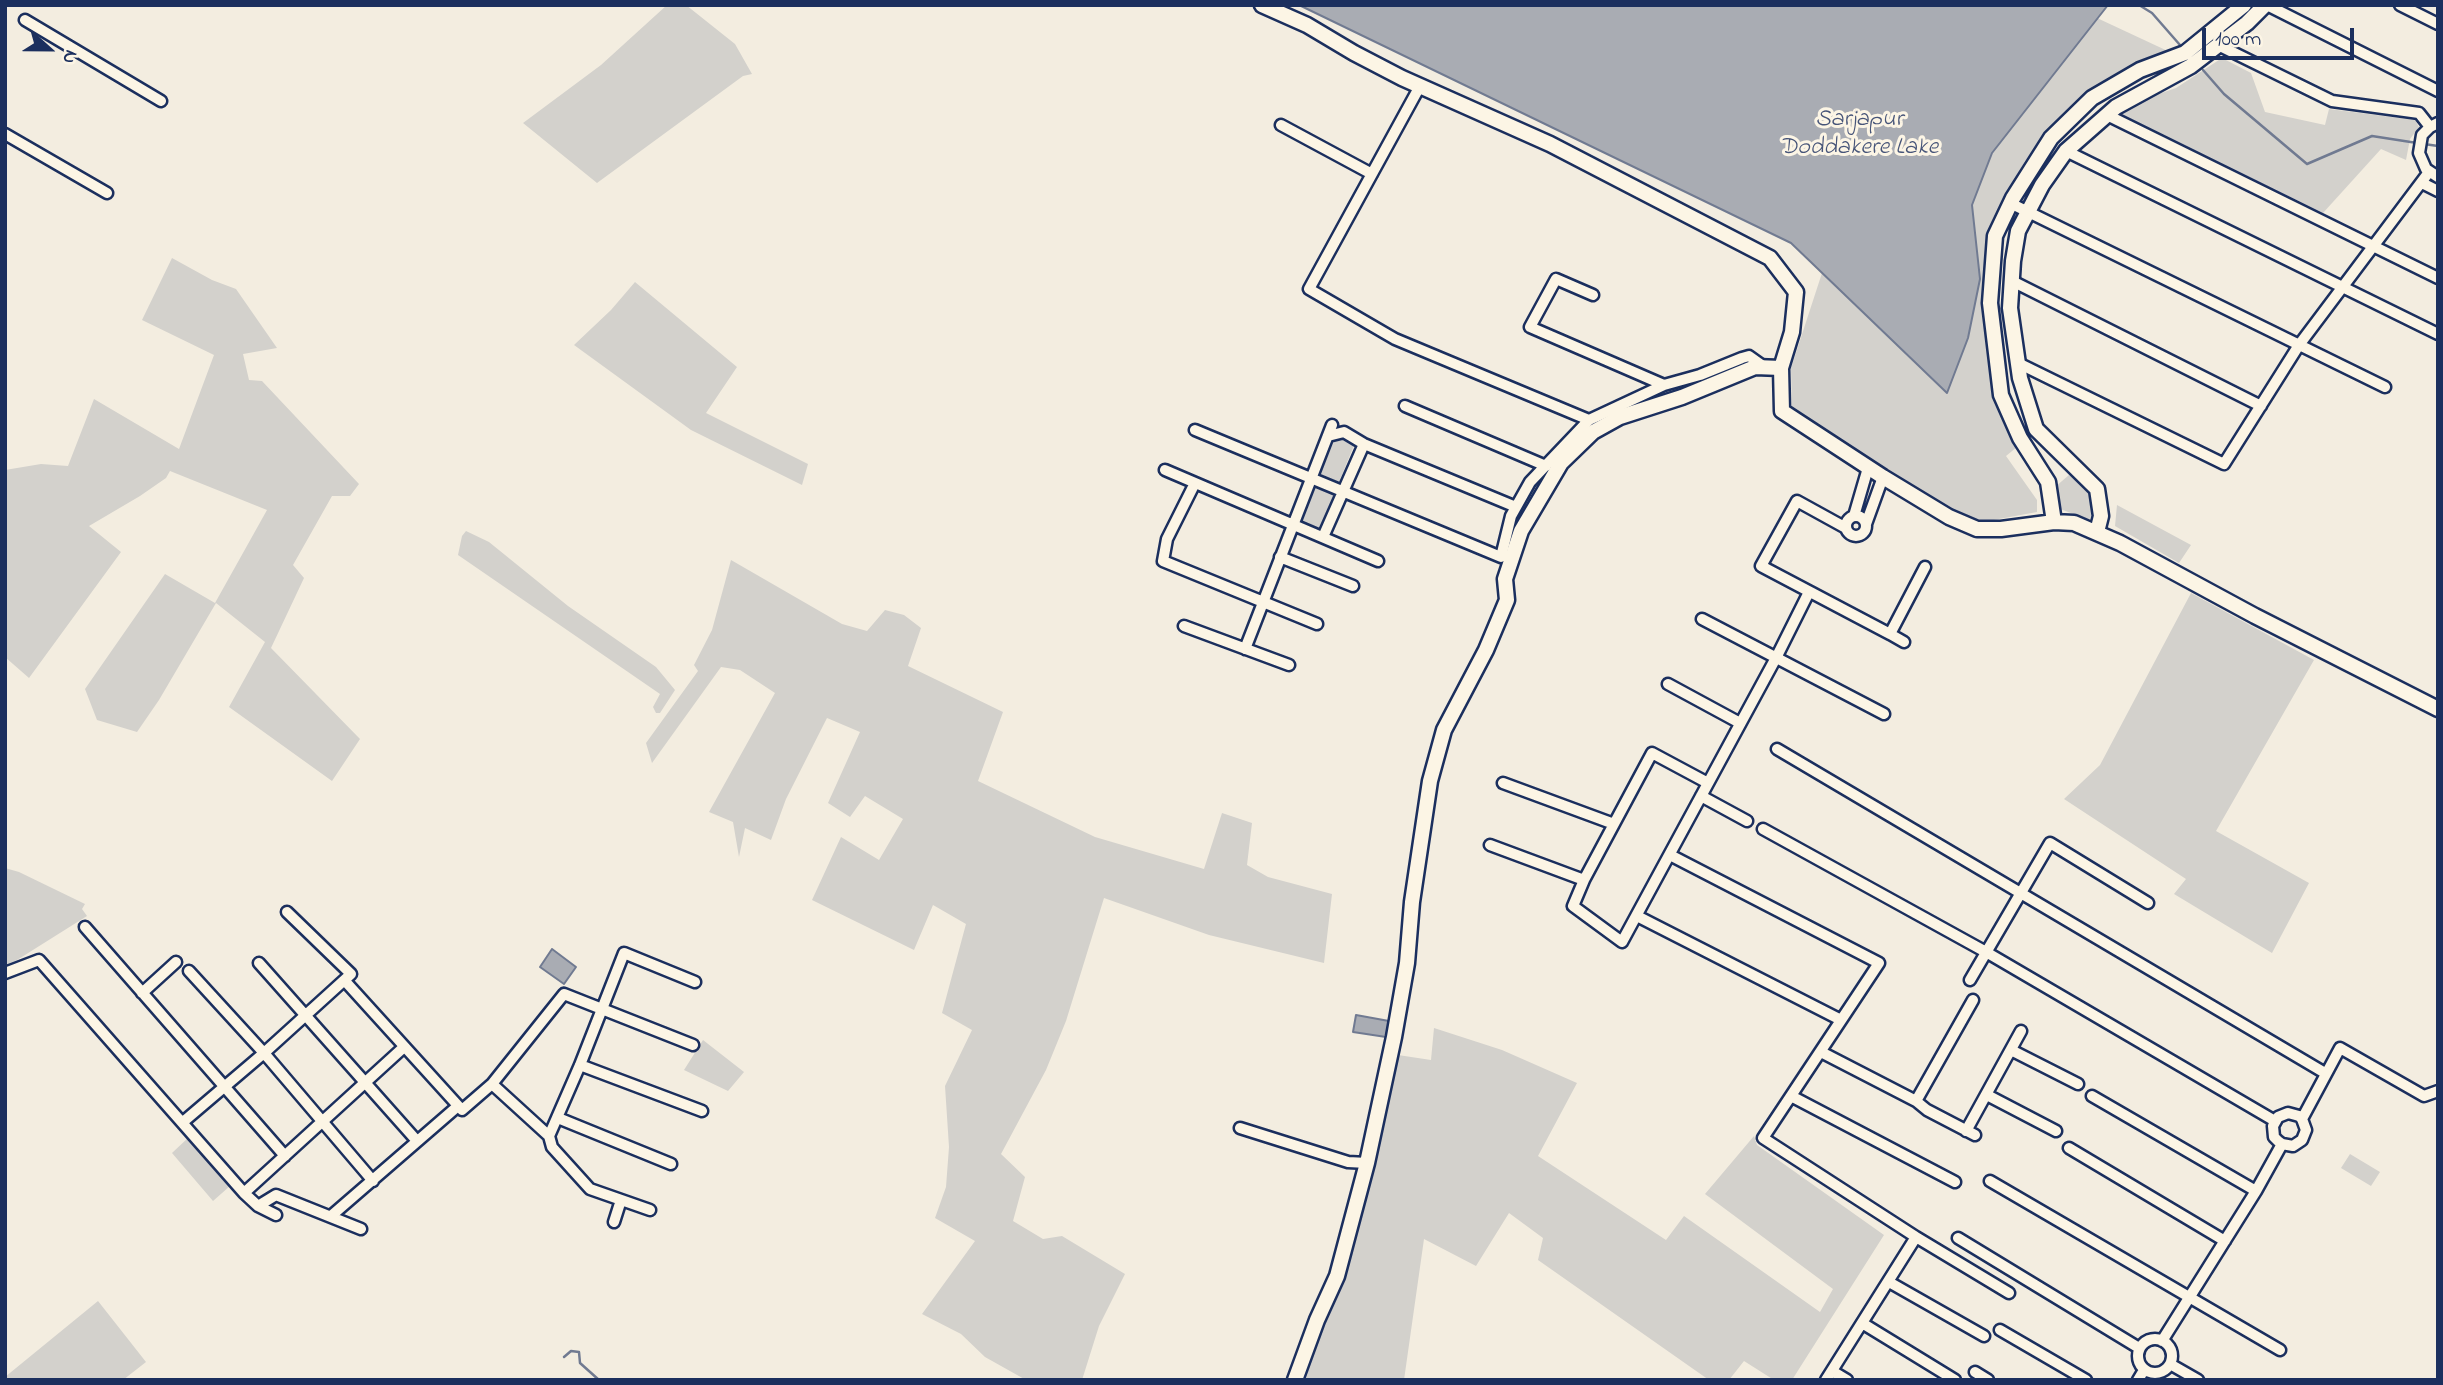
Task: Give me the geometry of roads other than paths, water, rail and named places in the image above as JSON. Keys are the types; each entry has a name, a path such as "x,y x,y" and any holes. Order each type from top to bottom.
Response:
{"street":[{"path":"1262,5 1307,25 1354,53 1420,86 1550,144 1770,258 1796,292 1792,332 1781,368 1782,411 1949,517 1977,529 2001,529 2053,522 2074,523 2097,532 2438,709"},
{"path":"2053,522 2049,482 2020,438 2001,394 1990,303 1995,236 2010,203 2051,138 2092,98 2140,70 2185,53 2244,5"},
{"path":"2097,532 2101,516 2097,489 2036,429 2020,377 2010,308 2018,231 2042,185 2066,151 2116,107 2191,66 2266,5 2438,91"},
{"path":"2400,5 2438,24"},
{"path":"25,20 161,102"},
{"path":"2018,363 2224,464 2299,345 2341,287 2422,183 2434,175 2422,164 2418,152 2420,141 2434,125 2419,113 2332,101 2218,45"},
{"path":"1420,86 1309,289 1395,339 1589,420"},
{"path":"2107,115 2438,278"},
{"path":"1281,124 1372,174"},
{"path":"5,134 107,193"},
{"path":"2066,151 2438,334"},
{"path":"2422,183 2438,191"},
{"path":"2010,203 2385,387"},
{"path":"1593,295 1556,279 1530,327 1664,385"},
{"path":"2012,281 2261,406"},
{"path":"1195,430 1501,557 1511,516 1530,482 1589,420 1664,385 1749,356 1765,368"},
{"path":"1295,1380 1337,1276 1367,1163 1407,963 1412,901 1430,781 1444,730 1486,650 1507,600 1506,579 1521,531 1561,463 1593,432 1620,417 1682,397 1755,368 1781,368"},
{"path":"1405,405 1546,466"},
{"path":"1245,649 1332,425"},
{"path":"1328,436 1344,432 1364,444 1516,507"},
{"path":"1323,537 1364,444"},
{"path":"1854,516 1868,468"},
{"path":"1165,470 1378,561"},
{"path":"1883,477 1863,533 1856,536 1850,534 1846,528 1797,501 1761,566 1904,642"},
{"path":"1195,483 1167,539 1163,561 1317,624"},
{"path":"1846,528 1846,521 1854,516 1860,516 1866,524"},
{"path":"1280,557 1353,586"},
{"path":"1890,634 1925,567"},
{"path":"1708,782 1652,753 1584,880 1573,906 1622,943 1777,656 1809,592"},
{"path":"1702,619 1884,714"},
{"path":"1184,626 1289,665"},
{"path":"1668,684 1741,723"},
{"path":"1777,749 2325,1073"},
{"path":"1503,783 1614,824"},
{"path":"1701,796 1747,821"},
{"path":"1763,830 1986,953 2275,1121"},
{"path":"1970,980 2050,843 2148,903"},
{"path":"1490,845 1584,880"},
{"path":"1670,855 1879,962 1763,1138 1916,1237 2009,1293"},
{"path":"183,1122 224,1089 351,974 287,912"},
{"path":"1637,916 1841,1020"},
{"path":"85,927 285,1156"},
{"path":"549,1136 624,953 695,982"},
{"path":"5,973 39,960 244,1194 258,1206 276,1215"},
{"path":"142,993 176,962"},
{"path":"259,963 417,1141"},
{"path":"189,971 264,1053 373,1181"},
{"path":"345,981 461,1110 492,1084 564,994 693,1045"},
{"path":"1916,1101 1973,1000"},
{"path":"1821,1052 1971,1133 1987,1094 2021,1031"},
{"path":"244,1194 404,1047"},
{"path":"2302,1119 2340,1048 2424,1096 2438,1091"},
{"path":"2011,1050 2078,1084"},
{"path":"580,1065 702,1111"},
{"path":"492,1084 549,1136 552,1147 590,1189 650,1210"},
{"path":"2424,1096 2438,1084"},
{"path":"1987,1094 2056,1131"},
{"path":"1791,1096 1955,1182"},
{"path":"2092,1096 2256,1191"},
{"path":"331,1216 458,1106"},
{"path":"2288,1113 2302,1119 2306,1130 2302,1140 2293,1146 2282,1144 2274,1137 2275,1121 2288,1113"},
{"path":"558,1118 671,1164"},
{"path":"1240,1128 1348,1162 1367,1163"},
{"path":"2162,1341 2256,1191 2282,1144"},
{"path":"2069,1148 2225,1241"},
{"path":"1990,1181 2280,1350"},
{"path":"258,1206 276,1195 360,1229"},
{"path":"614,1222 621,1200"},
{"path":"1847,1380 1829,1375 1916,1237"},
{"path":"1958,1238 2139,1348"},
{"path":"1889,1282 1984,1336"},
{"path":"1862,1324 1955,1380"},
{"path":"2000,1330 2086,1380"},
{"path":"2147,1340 2162,1341 2172,1353 2166,1369 2155,1373 2144,1370 2138,1360 2139,1348 2147,1340"},
{"path":"2169,1364 2198,1380"},
{"path":"2138,1380 2144,1370"},
{"path":"1975,1372 1988,1380"}],"water":[{"name":"Sarjapur Doddakere Lake","path":"1299,5 2108,5 1992,153 1972,205 1980,279 1968,338 1947,393 1791,243"},
{"path":"552,949 576,967 564,984 540,967"},
{"path":"1356,1015 1389,1021 1386,1037 1353,1032"}],"waterway":[{"path":"2139,5 2152,13 2180,45"},
{"path":"2203,70 2224,94 2307,164 2372,136 2417,143"},
{"path":"2424,144 2438,146"},
{"path":"564,1357 571,1351 579,1352 580,1363 599,1380"}]}
